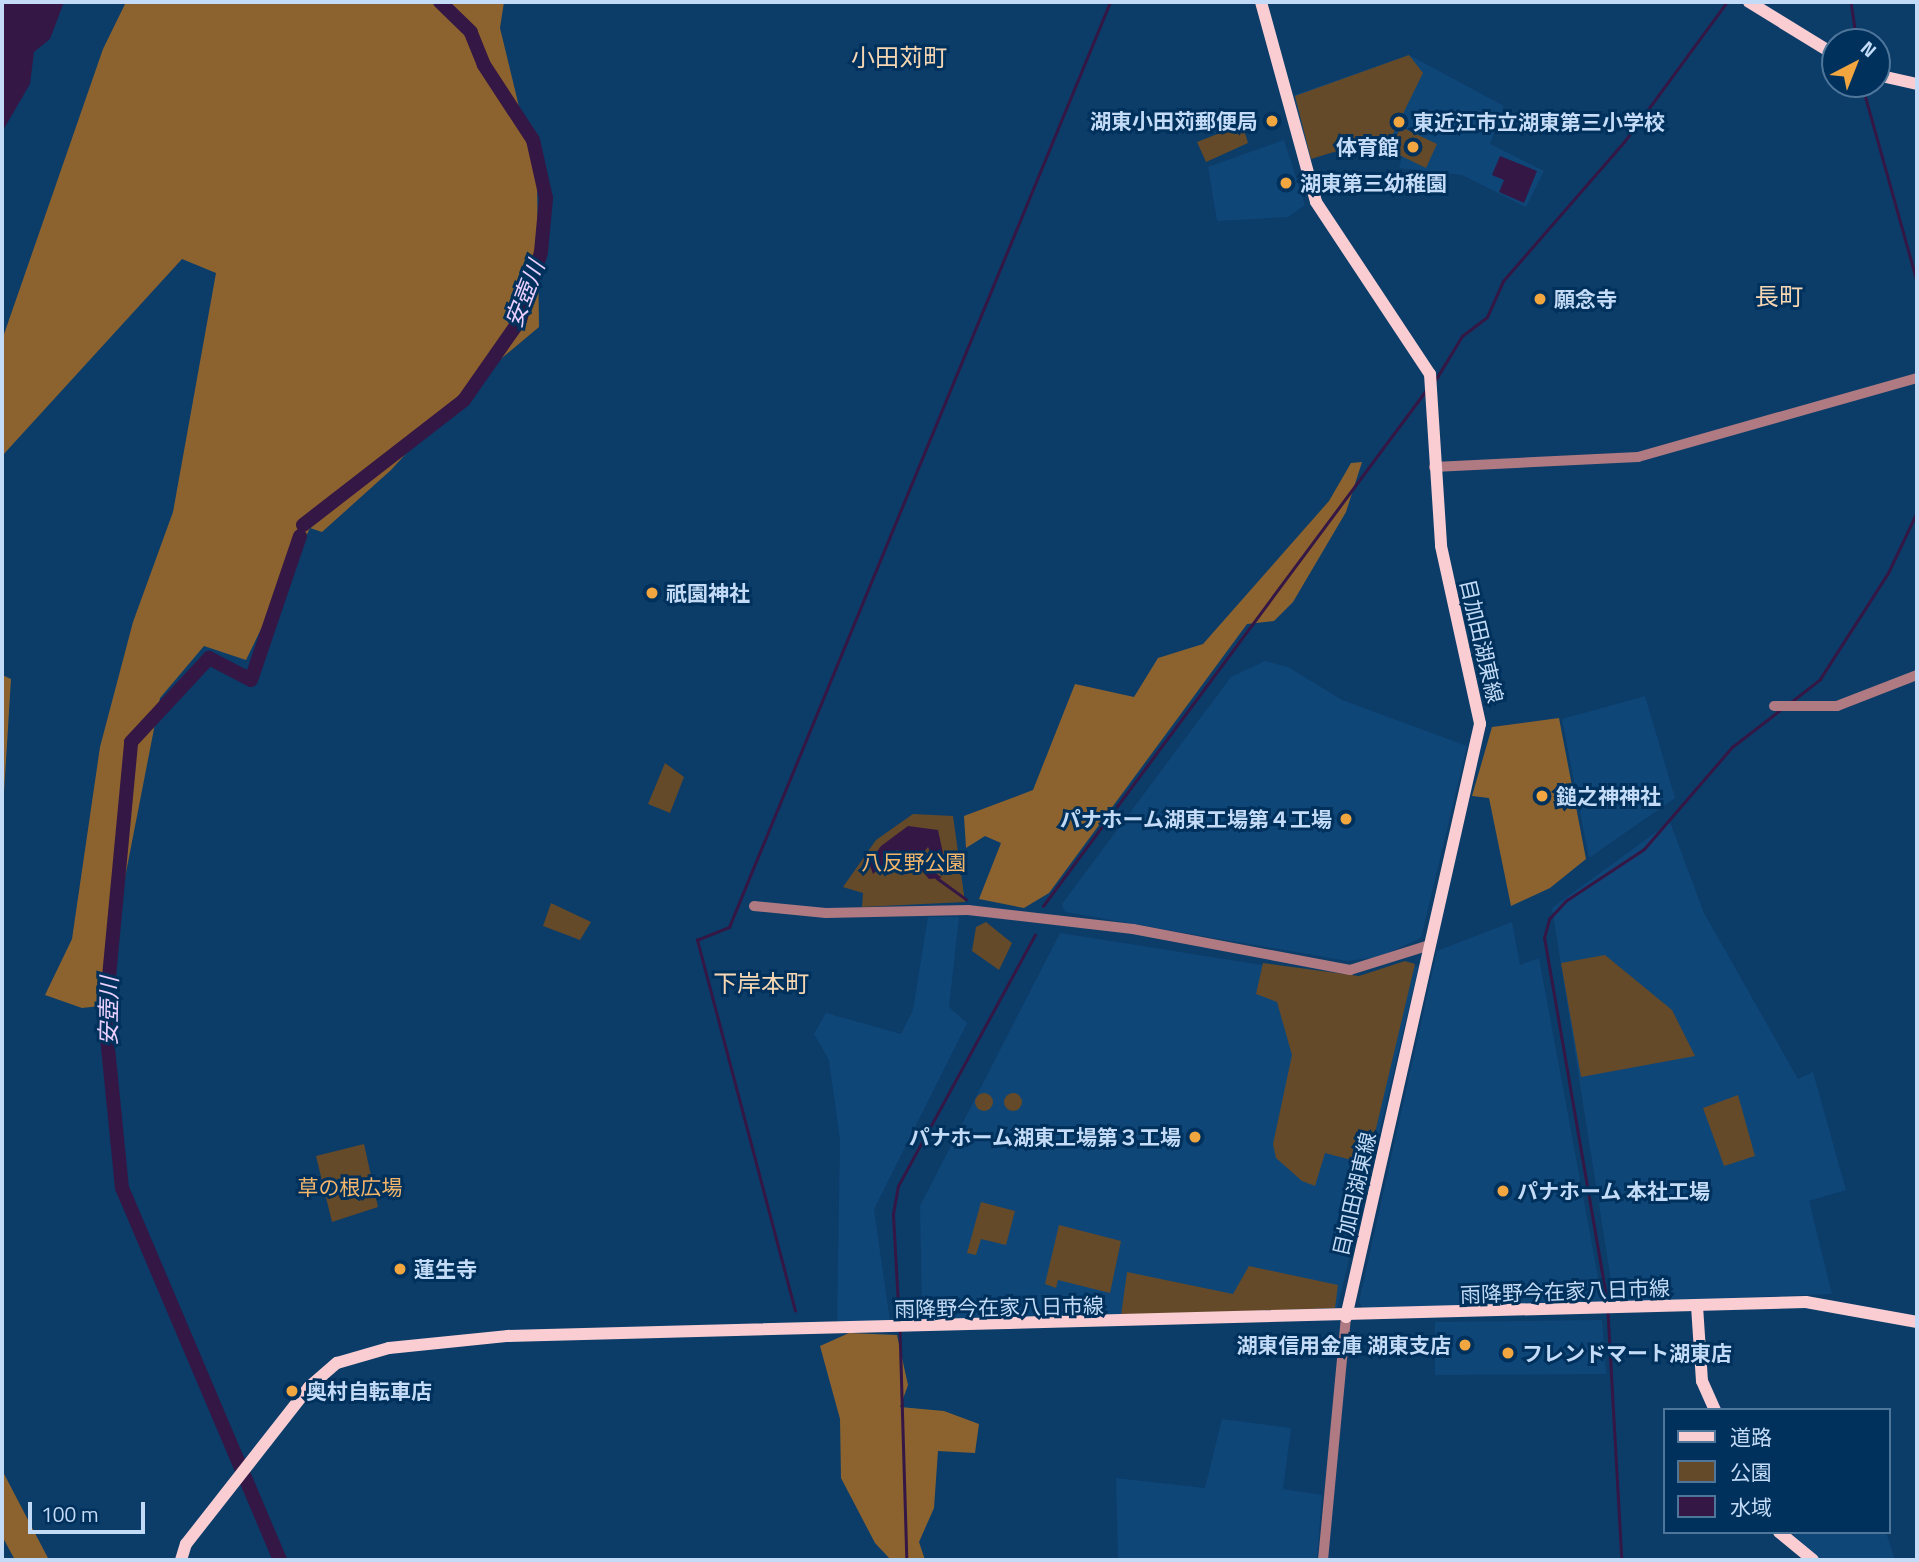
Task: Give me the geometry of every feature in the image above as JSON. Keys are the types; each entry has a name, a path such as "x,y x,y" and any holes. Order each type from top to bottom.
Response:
{"main road":[{"name":"目加田湖東線","path":"1261,2 1316,202 1430,374 1441,546 1480,724 1346,1317"},
{"path":"1749,2 1821,46"},
{"path":"1891,78 1917,84"},
{"name":"雨降野今在家八日市線","path":"181,1560 180,1552 309,1387 337,1363 366,1352 508,1336 1346,1317 1806,1301 1917,1322"},
{"path":"1697,1306 1702,1381 1715,1408"},
{"path":"1781,1534 1813,1560"}],"street":[{"path":"1434,467 1638,457 1917,378"},
{"path":"1774,706 1791,708 1858,701 1917,675"},
{"path":"754,906 826,913 968,910 1133,929 1350,970 1430,945"},
{"path":"1323,1560 1346,1317"}],"shaded area":[{"path":"126,2 504,2 500,28 537,181 539,327 465,389 391,470 322,532 310,528 246,660 204,646 160,698 100,1006 82,1008 45,995 72,939 100,747 133,622 173,512 216,273 182,259 2,456 2,340 103,49"},
{"name":"東近江市立湖東第三小学校","path":"1409,55 1504,106 1490,144 1544,171 1526,207 1462,175 1399,168 1402,157 1381,138 1309,159 1294,95"},
{"path":"1284,140 1305,205 1288,217 1217,221 1208,167"},
{"path":"1362,462 1346,512 1293,602 1274,621 1247,624 1049,893 1024,908 979,899 1001,843 985,836 966,848 964,816 1033,790 1075,684 1134,697 1158,658 1203,644 1329,501 1351,463"},
{"path":"1265,661 1288,667 1342,700 1467,746 1421,938 1379,957 1347,961 1065,912 1062,904 1231,677"},
{"path":"2,675 11,679 2,825"},
{"path":"1645,696 1675,798 1589,858 1562,719"},
{"path":"1559,718 1586,859 1550,888 1511,906 1489,798 1472,796 1492,727"},
{"path":"1670,822 1704,913 1798,1079 1813,1072 1846,1190 1809,1201 1832,1294 1621,1302 1613,1293 1552,908"},
{"path":"928,917 959,917 949,1007 967,1023 874,1209 890,1321 837,1321 840,1140 829,1060 814,1034 826,1013 901,1034 913,1010"},
{"name":"パナホーム 本社工場","path":"1512,922 1520,965 1539,958 1603,1304 1365,1311 1359,1302 1437,951"},
{"path":"1060,933 1377,983 1419,965 1337,1310 928,1323 922,1310 920,1206"},
{"path":"1602,1320 1606,1374 1435,1375 1435,1322"},
{"path":"849,1333 897,1335 908,1385 900,1407 944,1411 979,1424 975,1453 938,1451 934,1508 919,1542 925,1560 891,1560 875,1543 841,1478 840,1419 820,1346"},
{"path":"1222,1419 1291,1428 1283,1489 1322,1495 1317,1560 1118,1560 1116,1478 1205,1488"},
{"path":"2,1470 49,1560 15,1560 2,1536"},
{"path":"1793,1534 1887,1534 1895,1560 1819,1560"}],"green space":[{"path":"1409,55 1423,73 1393,134 1311,159 1295,96"},
{"path":"1238,110 1248,143 1206,162 1197,142 1220,133 1216,119"},
{"name":"体育館","path":"1401,127 1437,144 1426,168 1389,150"},
{"path":"665,763 684,777 670,813 648,804"},
{"name":"八反野公園","path":"913,814 953,816 965,902 862,907 863,893 843,887 876,840"},
{"path":"551,903 591,922 580,940 543,926"},
{"path":"986,922 1012,943 999,970 972,951 976,927"},
{"path":"1605,955 1672,1010 1695,1056 1581,1077 1561,963"},
{"path":"1405,961 1415,964 1375,1133 1363,1131 1359,1162 1325,1153 1315,1186 1302,1181 1276,1158 1273,1144 1292,1055 1277,1002 1256,994 1263,963 1359,976"},
{"path":"984,1093 990,1096 993,1102 990,1108 984,1111 978,1108 975,1102 978,1096"},
{"path":"1009,1093 1017,1093 1022,1102 1020,1109 1009,1111 1004,1106 1004,1098"},
{"path":"1738,1095 1755,1156 1724,1166 1703,1108"},
{"name":"草の根広場","path":"364,1144 378,1207 332,1222 316,1156"},
{"path":"981,1202 1015,1211 1006,1245 981,1239 976,1255 967,1253"},
{"path":"1059,1225 1121,1241 1110,1293 1058,1280 1056,1288 1045,1284"},
{"path":"1249,1266 1338,1285 1335,1308 1121,1316 1127,1272 1233,1294"}],"water":[{"path":"2,2 64,2 50,39 34,52 30,84 2,132"},
{"path":"1500,156 1537,171 1524,203 1499,192 1504,180 1492,175"},
{"path":"908,826 938,830 944,858 933,858 928,847 918,859 942,878 929,879 917,865 882,866 873,874 869,863 881,846","holes":["897,850 905,854 902,861 882,858"]}],"waterway":[{"name":"安壺川","path":"303,525 464,400 520,320 541,252 546,198 533,140 484,65 471,32 440,2"},
{"path":"795,1311 697,940 729,927 1110,2"},
{"path":"1436,379 1462,336 1487,317 1503,281 1624,142 1727,2"},
{"path":"1851,2 1855,28"},
{"path":"1866,98 1917,281"},
{"path":"1043,906 1427,389"},
{"path":"1791,702 1820,679 1888,573 1917,512"},
{"name":"安壺川","path":"280,1560 122,1188 105,1019 131,742 209,658 251,680 300,536"},
{"path":"1607,1302 1544,938 1549,919 1567,900 1644,849 1732,747 1780,710"},
{"path":"937,878 966,899"},
{"path":"899,1323 893,1214 898,1186 1035,935"},
{"path":"1608,1312 1622,1560"},
{"path":"900,1329 907,1560"}],"place":[{"name":"湖東小田苅郵便局","path":"1272,121"},
{"name":"東近江市立湖東第三小学校","path":"1399,122"},
{"name":"体育館","path":"1413,147"},
{"name":"湖東第三幼稚園","path":"1286,183"},
{"name":"願念寺","path":"1540,299"},
{"name":"祇園神社","path":"652,593"},
{"name":"鎚之神神社","path":"1542,796"},
{"name":"パナホーム湖東工場第４工場","path":"1346,819"},
{"name":"パナホーム湖東工場第３工場","path":"1195,1137"},
{"name":"パナホーム 本社工場","path":"1503,1191"},
{"name":"蓮生寺","path":"400,1269"},
{"name":"湖東信用金庫 湖東支店","path":"1465,1345"},
{"name":"フレンドマート湖東店","path":"1508,1353"},
{"name":"奥村自転車店","path":"292,1391"}],"district":[{"name":"小田苅町","path":"899,58"},
{"name":"長町","path":"1779,297"},
{"name":"下岸本町","path":"761,984"}]}
